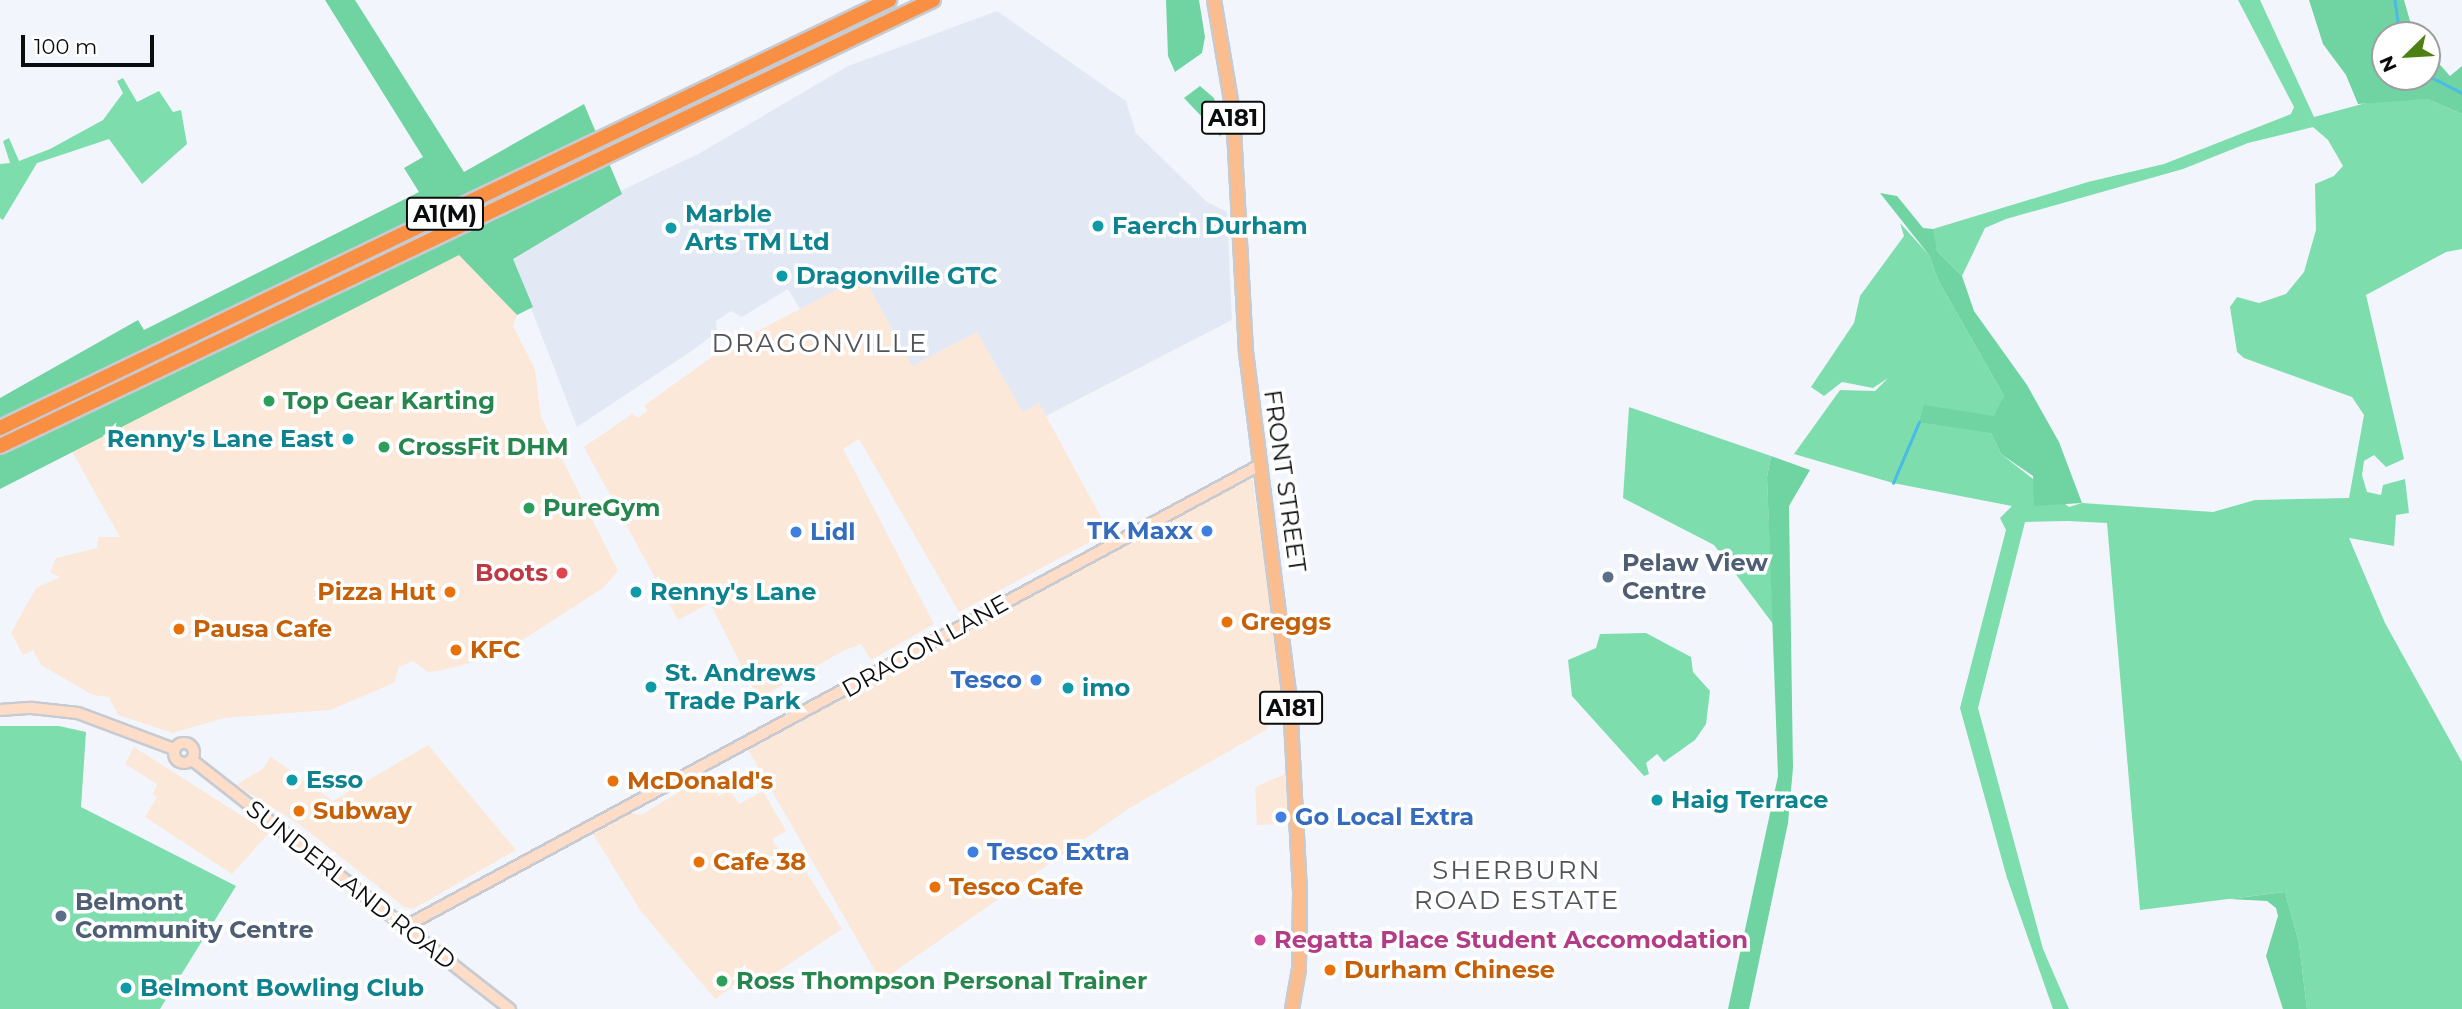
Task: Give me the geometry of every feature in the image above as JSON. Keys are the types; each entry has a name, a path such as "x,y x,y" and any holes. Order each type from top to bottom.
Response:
{"highway":[{"name":"A1(M)","path":"0,428 889,0"},
{"name":"A1(M)","path":"0,446 933,0"}],"main road":[{"name":"FRONT STREET","path":"1214,0 1233,112 1246,352 1290,701 1299,969 1292,1009"}],"street":[{"name":"DRAGON LANE","path":"406,926 1260,465"},
{"name":"SUNDERLAND ROAD","path":"0,710 32,708 78,713 174,749 180,762 192,760 510,1009"}],"shaded area":[{"path":"997,11 1126,101 1136,133 1207,202 1227,212 1232,320 1046,416 1039,403 1023,412 977,332 912,366 863,276 800,309 788,289 742,317 731,311 716,321 717,332 577,427 512,259 620,191 700,153 848,66"},
{"path":"460,254 517,315 513,326 535,369 541,417 618,571 603,588 496,657 428,672 413,661 399,667 394,683 330,710 224,718 173,733 118,715 109,697 93,695 41,665 33,650 23,655 11,633 36,588 60,577 50,572 56,558 97,548 98,537 120,537 71,450"},
{"path":"863,276 912,366 977,332 1023,411 1039,403 1109,532 959,612 859,439 843,449 934,624 871,660 861,644 843,651 758,699 710,603 678,620 584,447 632,414 638,418 647,411 645,405 723,349"},
{"path":"1251,469 1284,698 1266,730 1128,809 881,981 746,746"},
{"path":"428,745 516,850 413,909 404,907 299,824 236,785 264,768 270,756 333,801"},
{"path":"134,747 269,833 232,874 145,817 157,797 153,794 157,784 125,764"},
{"path":"1285,774 1289,824 1257,825 1255,787"},
{"path":"705,776 719,796 730,790 739,804 763,791 786,831 772,839 784,858 800,862 842,929 750,990 743,980 715,999 640,910 593,834 631,813 641,815"}],"green space":[{"path":"325,0 355,0 464,172 584,104 622,194 513,259 533,307 517,315 459,255 0,489 0,398 138,320 144,330 419,192 404,168 423,157"},
{"path":"1166,0 1199,0 1205,37 1202,53 1175,72 1168,56"},
{"path":"2238,0 2260,0 2314,117 2377,100 2427,99 2462,114 2462,249 2446,252 2366,295 2404,459 2386,467 2374,455 2364,461 2362,475 2367,492 2381,495 2383,485 2405,479 2409,513 2396,515 2394,546 2349,538 2385,623 2462,762 2462,1009 2307,1009 2299,943 2285,892 2140,910 2107,523 2068,521 2025,522 1978,708 2043,949 2069,1009 2053,1009 2007,878 1960,708 2006,530 2000,518 2012,506 1893,483 1794,454 1840,390 1875,391 1888,378 1873,388 1842,382 1824,396 1811,387 1854,323 1860,296 1904,236 1900,223 1929,255 1938,280 2004,396 1991,433 2001,454 2069,507 2082,503 2213,512 2255,500 2349,498 2364,415 2352,397 2244,358 2237,352 2230,307 2237,297 2259,303 2286,294 2304,272 2316,230 2315,184 2334,176 2343,166 2328,140 2313,127 2248,143 2183,169 2006,219 1985,228 1962,276 1937,251 1933,236 1933,229 2088,182 2164,164 2291,114 2294,107"},
{"path":"2309,0 2404,0 2410,21 2371,21 2371,91 2441,91 2441,66 2450,76 2462,66 2462,114 2427,99 2358,104 2346,75 2323,44"},
{"path":"123,78 137,102 159,91 173,112 181,110 187,144 142,184 109,139 37,163 3,220 0,218 0,164 10,163 3,141 9,138 19,161 50,149 103,120 123,93 117,81"},
{"path":"1200,86 1214,98 1221,137 1184,98"},
{"path":"1880,193 1897,196 1923,228 1933,229 1937,251 1962,276 1974,311 2027,385 2059,442 2082,503 2034,506 2033,476 2001,454 1991,433 1919,422 1924,405 1994,416 2004,396 1938,280 1929,255"},
{"path":"1629,407 1771,456 1767,477 1773,624 1714,545 1623,498"},
{"path":"1771,456 1810,470 1789,506 1793,768 1788,823 1749,1009 1728,1009 1778,776 1767,477"},
{"path":"1646,633 1691,657 1693,672 1710,691 1706,724 1695,740 1664,762 1657,754 1646,763 1649,774 1644,776 1572,696 1568,660 1596,648 1600,634"},
{"path":"0,726 59,726 86,732 81,807 236,886 160,1009 0,1009"},
{"path":"2285,892 2299,943 2307,1009 2283,1009 2266,956 2278,916 2276,908 2267,901 2229,899"}],"waterway":[{"path":"2395,0 2398,21"},
{"path":"2441,82 2462,93"},
{"path":"1893,483 1919,422"}],"place":[{"name":"Faerch Durham","path":"1098,226"},
{"name":"Marble Arts TM Ltd","path":"671,228"},
{"name":"Dragonville GTC","path":"782,276"},
{"name":"Top Gear Karting","path":"269,401"},
{"name":"Renny's Lane East","path":"348,439"},
{"name":"CrossFit DHM","path":"384,447"},
{"name":"PureGym","path":"529,508"},
{"name":"TK Maxx","path":"1207,531"},
{"name":"Lidl","path":"796,532"},
{"name":"Boots","path":"562,573"},
{"name":"Pelaw View Centre","path":"1608,577"},
{"name":"Pizza Hut","path":"450,592"},
{"name":"Renny's Lane","path":"636,592"},
{"name":"Greggs","path":"1227,622"},
{"name":"Pausa Cafe","path":"179,629"},
{"name":"KFC","path":"456,650"},
{"name":"Tesco","path":"1036,680"},
{"name":"St. Andrews Trade Park","path":"651,687"},
{"name":"imo","path":"1068,688"},
{"name":"Esso","path":"292,780"},
{"name":"McDonald's","path":"613,781"},
{"name":"Haig Terrace","path":"1657,800"},
{"name":"Subway","path":"299,811"},
{"name":"Go Local Extra","path":"1281,817"},
{"name":"Tesco Extra","path":"973,852"},
{"name":"Cafe 38","path":"699,862"},
{"name":"Tesco Cafe","path":"935,887"},
{"name":"Belmont Community Centre","path":"61,916"},
{"name":"Regatta Place Student Accomodation","path":"1260,940"},
{"name":"Durham Chinese","path":"1330,970"},
{"name":"Ross Thompson Personal Trainer","path":"722,981"},
{"name":"Belmont Bowling Club","path":"126,988"}],"district":[{"name":"DRAGONVILLE","path":"820,344"},
{"name":"SHERBURN ROAD ESTATE","path":"1517,886"}]}
